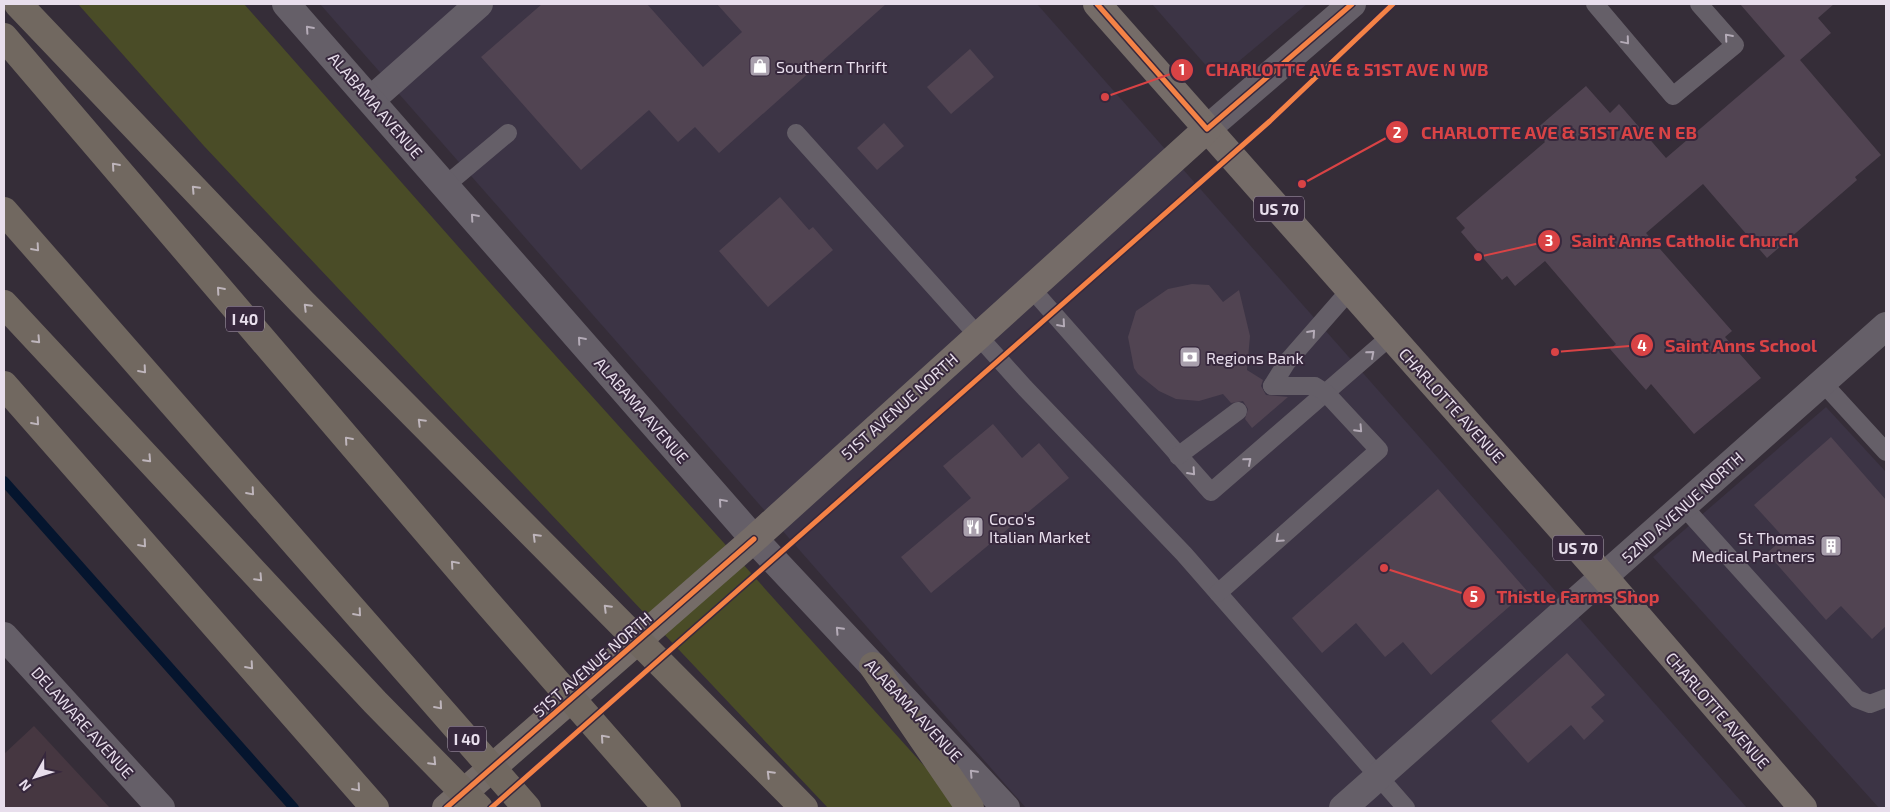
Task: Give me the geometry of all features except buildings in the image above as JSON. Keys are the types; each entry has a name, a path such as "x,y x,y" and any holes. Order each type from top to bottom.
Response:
{"highway":[{"path":"18,4 302,302 804,808"},
{"name":"I 40","path":"4,37 486,601 667,808"},
{"name":"I 40","path":"4,211 527,808"},
{"path":"4,304 375,702 479,808"},
{"path":"4,385 375,808"},
{"path":"872,666 970,808"}],"main road":[{"name":"CHARLOTTE AVENUE","path":"1097,4 1604,577 1803,808"},
{"name":"51ST AVENUE NORTH","path":"446,808 754,539 1030,287 1207,129"}],"street":[{"name":"ALABAMA AVENUE","path":"286,4 372,99 754,539 1006,808"},
{"path":"372,99 479,4"},
{"name":"51ST AVENUE NORTH","path":"1207,129 1352,4"},
{"name":"52ND AVENUE NORTH","path":"1343,808 1886,326"},
{"name":"DELAWARE AVENUE","path":"4,636 161,808"}],"lane":[{"path":"1595,4 1672,96 1735,45 1699,4"},
{"path":"446,185 508,133"},
{"path":"796,134 978,335 1184,554 1406,808"},
{"path":"1030,287 1210,492 1391,336"},
{"path":"1218,593 1379,450 1326,393 1314,386 1272,386 1287,362 1350,290"},
{"path":"1822,382 1886,452"},
{"path":"1178,456 1238,411"},
{"path":"1684,506 1857,699 1870,704 1886,698"}],"shaded area":[{"path":"320,4 1037,4 1747,808 1026,808"},
{"path":"1152,4 1307,4 1232,67 1210,70"},
{"path":"1826,407 1886,472 1886,808 1879,808 1653,557"},
{"path":"34,726 110,808 4,808 4,754"}],"green space":[{"path":"78,4 244,4 493,286 962,808 828,808 204,146"}],"waterway":[{"path":"4,481 294,808"}],"cycle path":[{"path":"1097,4 1207,129 1352,4"},
{"path":"491,808 1270,121 1393,4"},
{"path":"446,808 754,539"}],"place":[{"name":"Southern Thrift","path":"760,66"},
{"name":"CHARLOTTE AVE & 51ST AVE N WB","path":"1105,97"},
{"name":"CHARLOTTE AVE & 51ST AVE N EB","path":"1302,184"},
{"name":"Saint Anns Catholic Church","path":"1478,257"},
{"name":"Saint Anns School","path":"1555,352"},
{"name":"Regions Bank","path":"1190,357"},
{"name":"Coco's Italian Market","path":"973,527"},
{"name":"St Thomas Medical Partners","path":"1831,546"},
{"name":"Thistle Farms Shop","path":"1384,568"}]}
